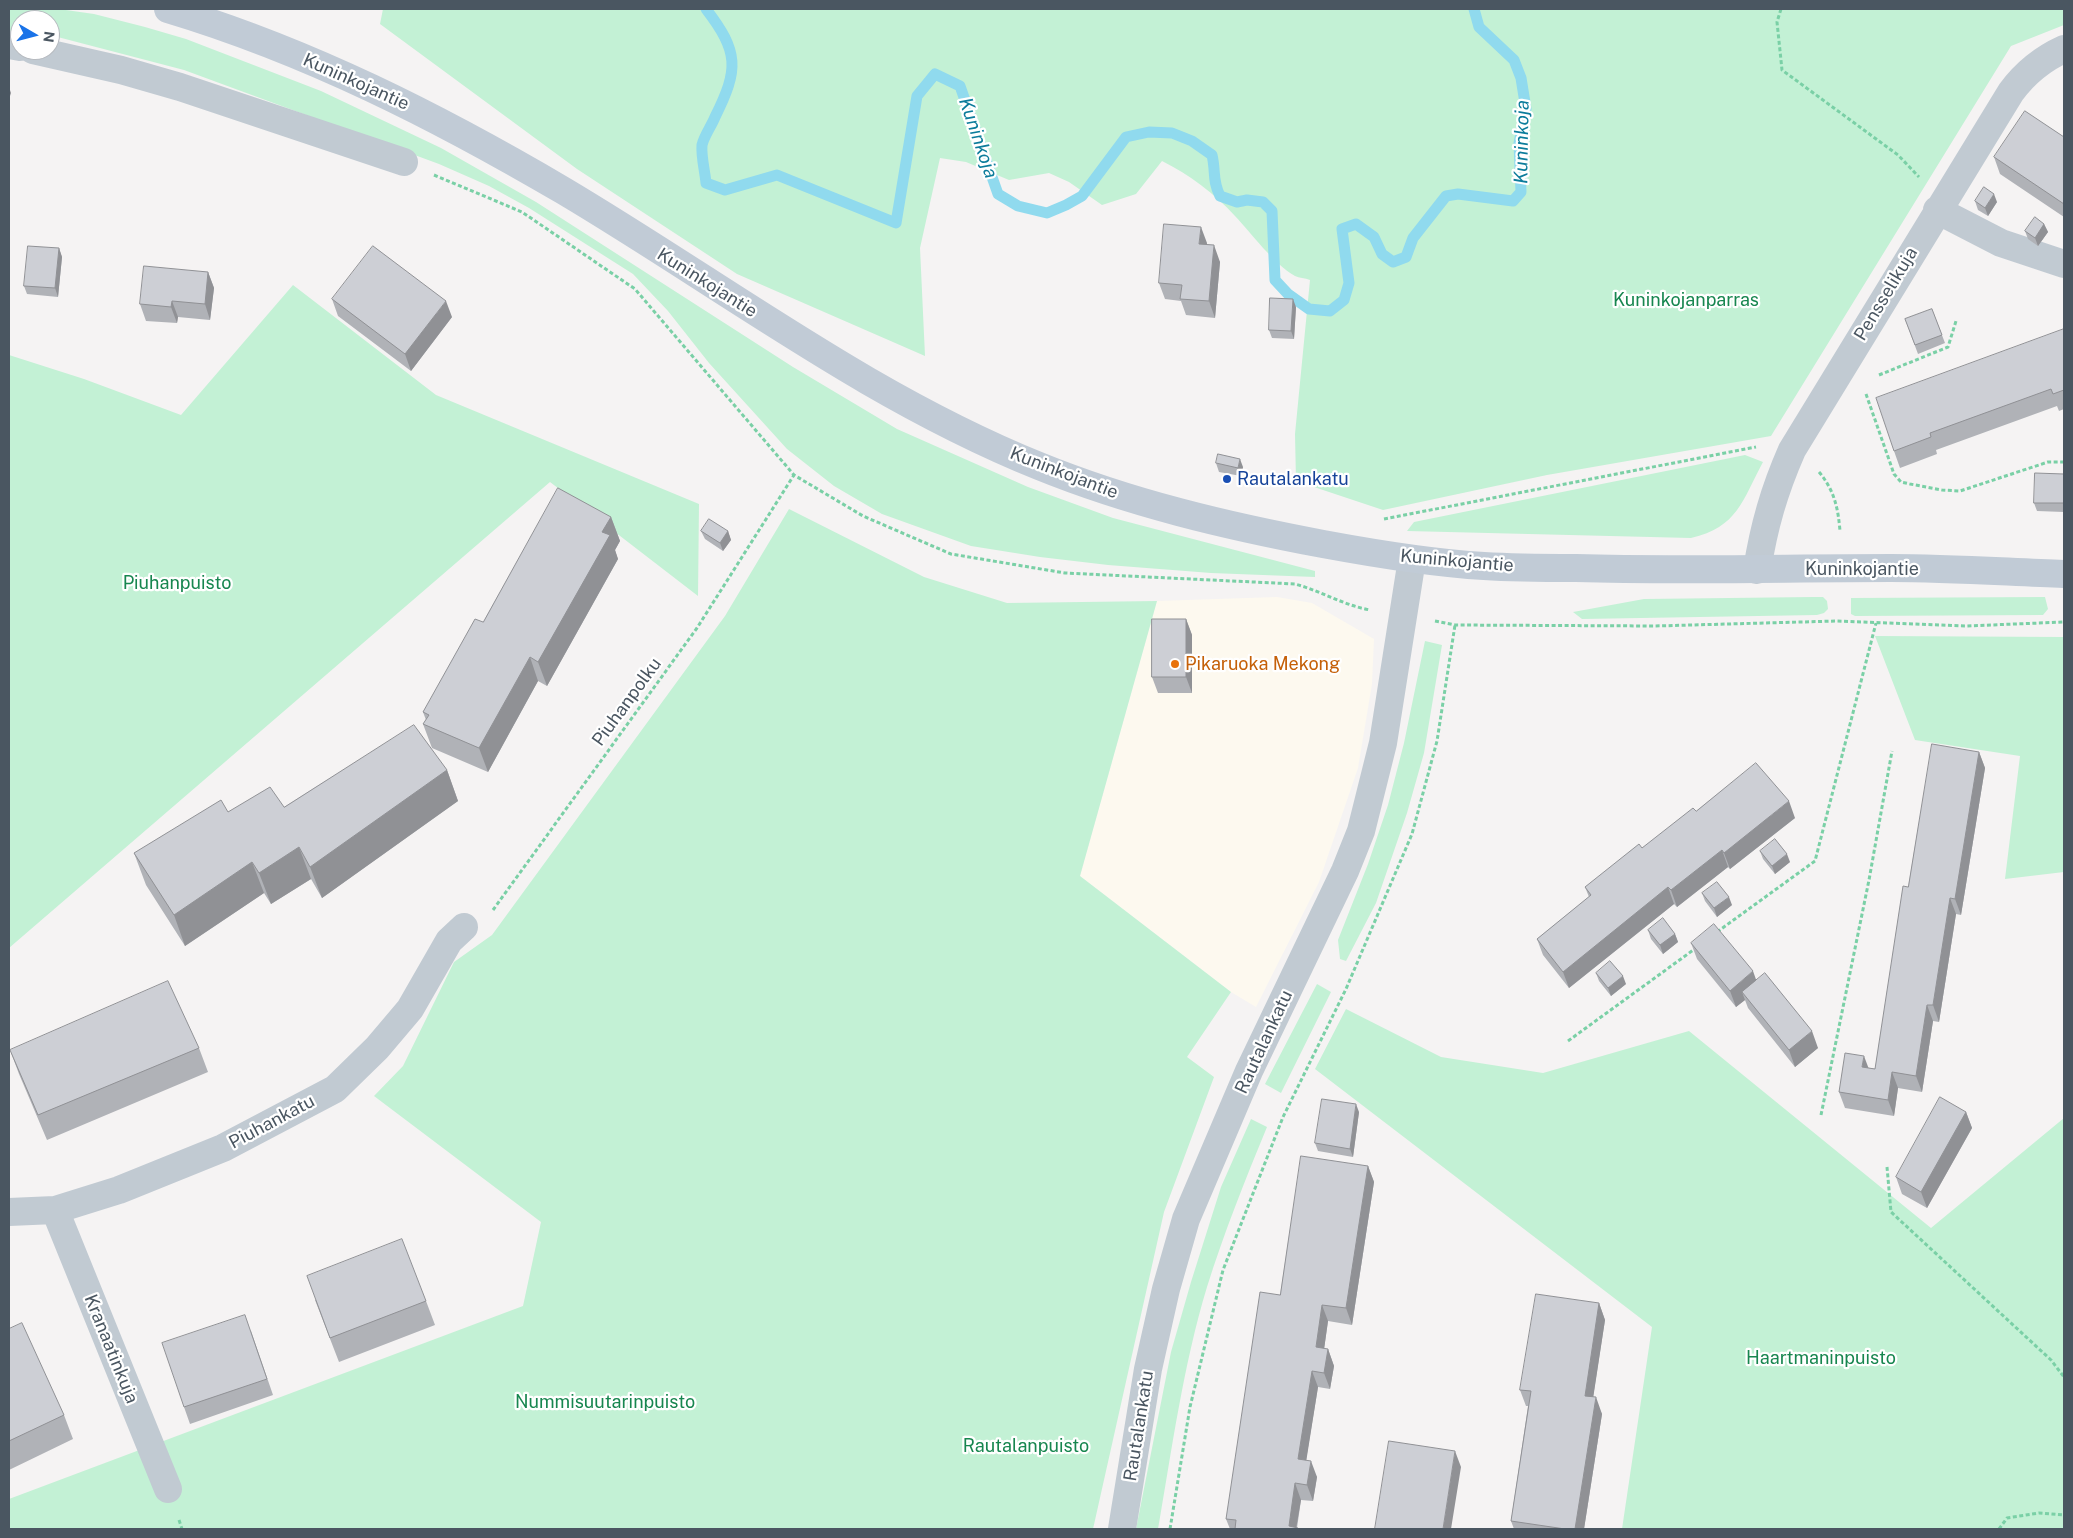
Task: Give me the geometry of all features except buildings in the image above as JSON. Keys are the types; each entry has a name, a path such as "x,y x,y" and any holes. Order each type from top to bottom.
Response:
{"main road":[{"name":"Kuninkojantie","path":"168,9 208,21 382,91 453,128 564,192 813,350 879,389 958,429 1039,466 1120,494 1202,518 1268,534 1412,559 1486,566 1670,571 1897,568 2064,574"}],"street":[{"name":"Pensselikuja","path":"1757,570 1764,526 1774,491 1792,450 1940,205 2022,77 2039,63 2064,49"},
{"path":"60,56 121,70 180,87 404,162"},
{"path":"1940,205 2001,243 2064,264"},
{"name":"Rautalankatu","path":"1122,1529 1148,1369 1166,1289 1186,1219 1249,1071 1345,872 1361,831 1383,743 1412,559"},
{"name":"Piuhankatu","path":"9,1212 55,1210 119,1190 223,1148 335,1089 376,1048 410,1009 449,941 464,927"},
{"name":"Kranaatinkuja","path":"55,1210 168,1488"}],"path":[{"path":"1780,9 1777,22 1782,70 1898,155 1940,205"},
{"path":"404,162 522,212 635,289 794,475 863,516 951,554 1065,573 1294,584 1323,592 1348,606"},
{"path":"1872,377 1948,347 1956,321"},
{"path":"1865,391 1894,474 1902,482 1942,490 1960,491 2048,462 2064,462"},
{"path":"1384,520 1762,446 1792,450 1815,467 1831,486 1838,506 1840,531"},
{"name":"Piuhanpolku","path":"464,927 482,920 499,905 697,628 794,475"},
{"path":"1170,1529 1190,1407 1222,1270 1283,1117 1346,989 1412,834 1437,741 1455,624 1655,626 1837,621 1966,626 2064,622"},
{"path":"1711,936 1815,861 1876,623"},
{"path":"1821,1115 1869,880 1892,751"},
{"path":"1568,1041 1703,942"},
{"path":"1887,1167 1891,1212 2051,1360 2064,1377"},
{"path":"1999,1529 2007,1518 2039,1513 2064,1514"}],"shaded area":[{"path":"1277,597 1312,603 1374,639 1372,684 1358,768 1319,882 1256,1007 1231,992 1080,876 1157,601"}],"green space":[{"path":"9,9 59,9 94,14 186,39 321,91 441,148 536,202 793,367 897,429 1028,487 1113,518 1315,571 1315,577 1211,573 1108,565 1040,557 971,546 882,514 834,486 787,449 709,363 668,311 633,274 529,208 489,186 439,164 184,70 60,38 60,10 10,10 9,31"},
{"name":"Kuninkojanparras","path":"383,9 2064,9 2064,25 2011,46 1771,436 1547,475 1383,510 1296,481 1295,434 1310,280 1297,277 1287,271 1210,192 1192,178 1162,161 1136,194 1102,205 1069,182 1049,173 1009,180 966,162 940,158 920,248 925,356 737,274 577,169 380,24"},
{"name":"Piuhanpuisto","path":"293,285 436,395 699,504 698,596 550,482 9,948 9,355 84,379 181,415"},
{"path":"1745,455 1763,462 1737,511 1719,527 1691,538 1407,531 1414,522"},
{"path":"789,509 924,577 1007,603 1157,601 1080,876 1231,992 1187,1057 1214,1077 1164,1212 1093,1529 9,1529 9,1499 523,1306 541,1222 374,1096 403,1066 454,962 492,935 725,616"},
{"path":"1823,597 1827,601 1828,609 1824,613 1817,615 1582,619 1573,612 1644,599"},
{"path":"2045,597 2048,609 2043,615 1855,616 1851,614 1851,598"},
{"path":"1875,636 2064,637 2064,872 2005,879 2020,756 1915,740"},
{"path":"1425,641 1442,645 1424,753 1407,813 1376,903 1346,961 1340,959 1338,940 1368,864 1388,805 1404,743"},
{"path":"1317,984 1331,992 1281,1093 1265,1084"},
{"name":"Haartmaninpuisto","path":"1346,1009 1441,1057 1543,1073 1689,1031 1931,1228 2064,1118 2064,1529 1622,1529 1652,1327 1315,1069"},
{"path":"1251,1119 1267,1127 1207,1287 1191,1347 1158,1529 1136,1529 1171,1352 1221,1187"}],"waterway":[{"name":"Kuninkoja","path":"706,9 725,37 732,61 728,86 702,145 706,183 725,190 777,175 896,223 917,96 935,74 960,86 998,194 1018,206 1047,213 1082,196 1126,137 1149,132 1172,133 1192,141 1212,155 1215,180 1220,196 1237,202 1247,200 1263,202 1272,211 1275,280 1288,294 1309,309 1330,311 1344,300 1349,283 1342,229 1356,224 1374,237 1382,254 1393,262 1406,257 1413,238 1446,196 1458,194 1513,201 1521,192 1519,143 1526,109 1521,78 1514,60 1479,27 1474,9"}],"place":[{"name":"Rautalankatu","path":"1227,479"},
{"name":"Pikaruoka Mekong","path":"1175,664"}],"park label":[{"name":"Nummisuutarinpuisto","path":"605,1402"},
{"name":"Rautalanpuisto","path":"1026,1446"}]}
